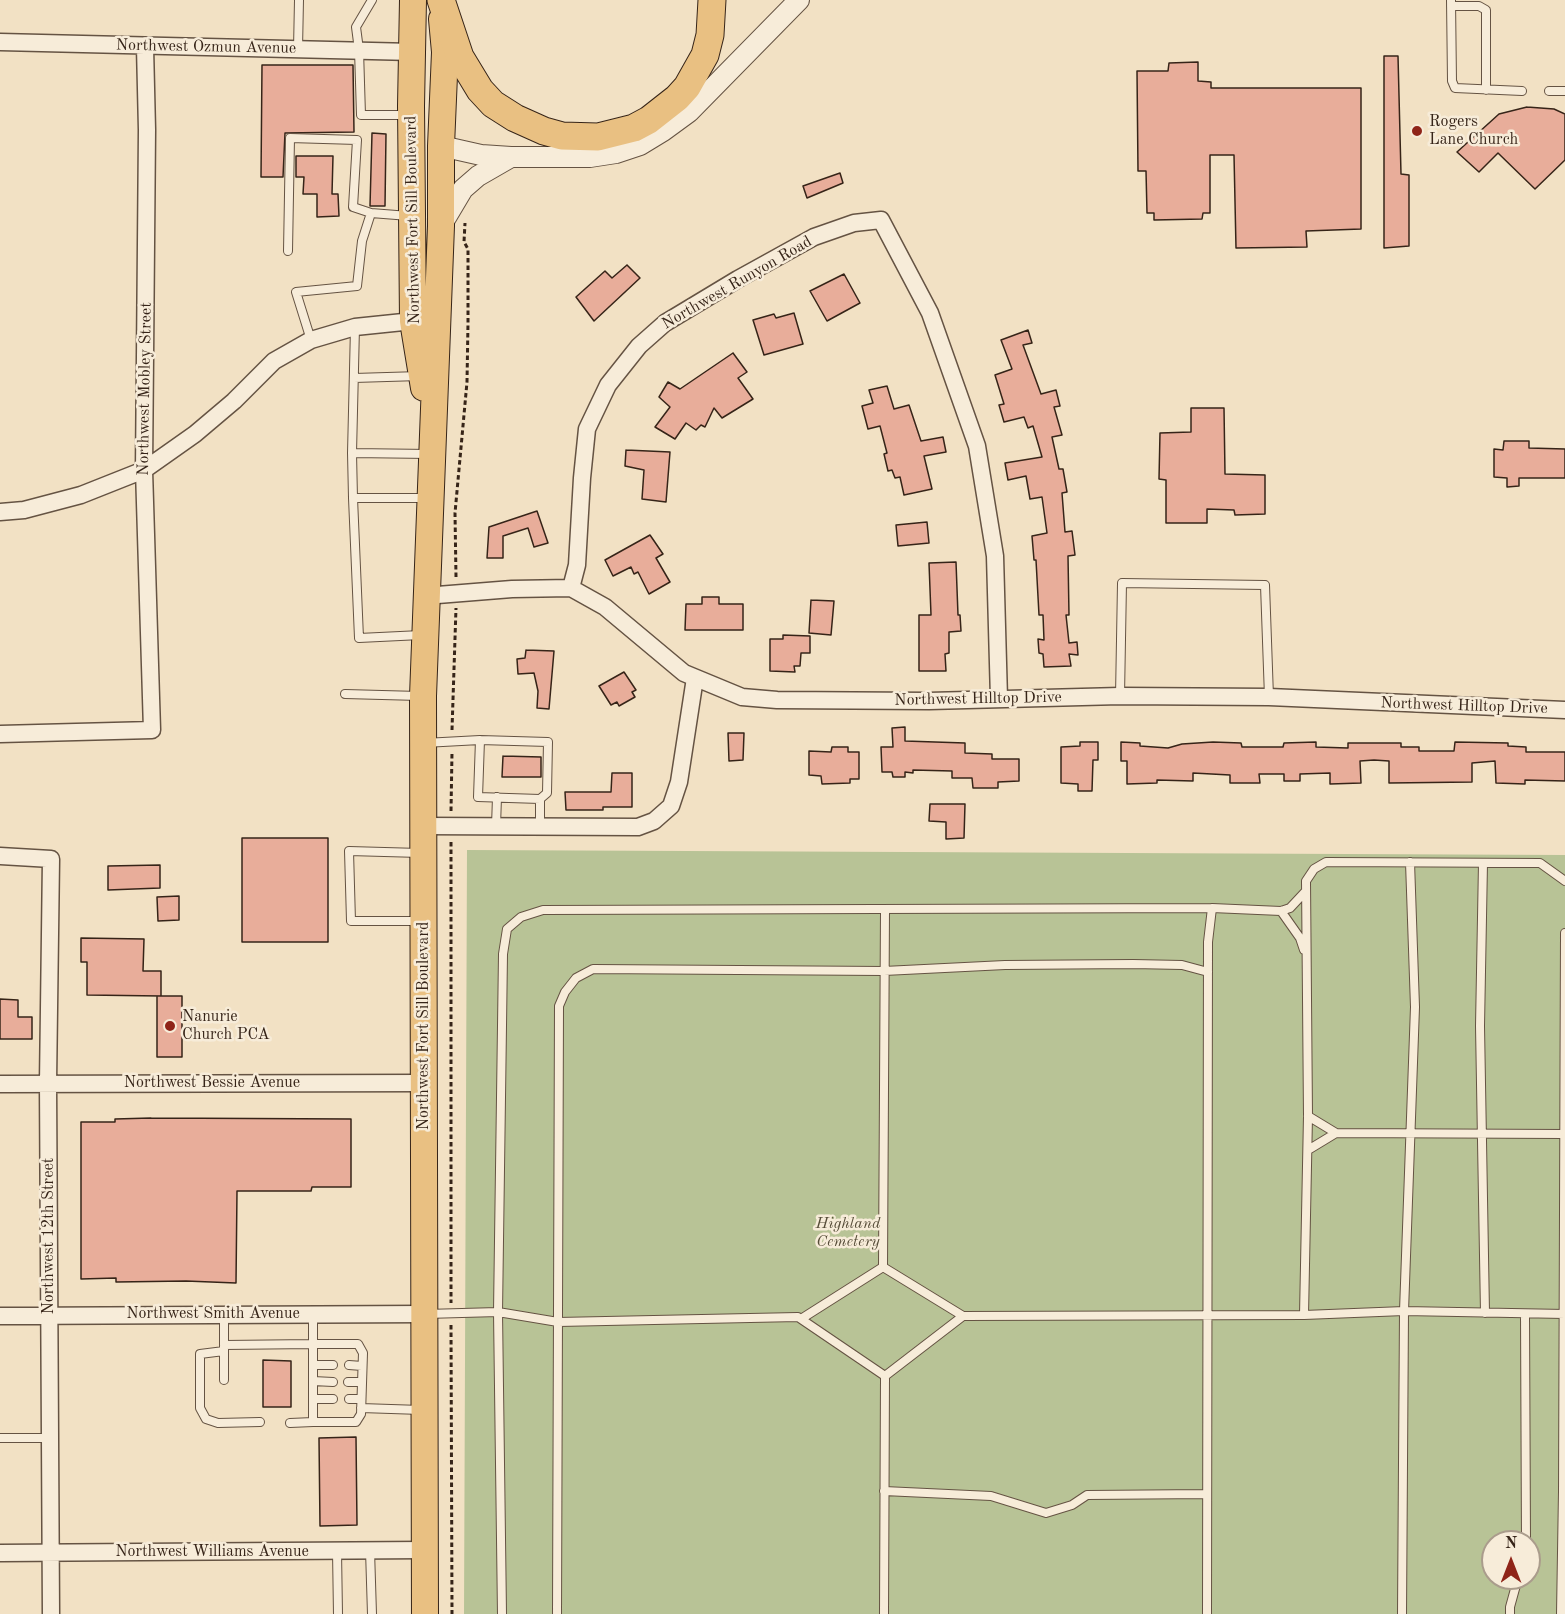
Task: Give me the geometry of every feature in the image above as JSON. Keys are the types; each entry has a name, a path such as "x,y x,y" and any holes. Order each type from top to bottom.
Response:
{"highway":[{"path":"441,0 460,57 480,90 493,104 515,118 544,131 562,136 598,137 634,128 649,120 687,87 705,55 711,27 712,0"}],"main road":[{"name":"Northwest Fort Sill Boulevard","path":"413,0 411,110 413,321 432,446"},
{"name":"Northwest Fort Sill Boulevard","path":"425,1614 423,696 425,596 441,226 441,146 445,52 441,0"},
{"path":"411,110 426,132 441,146"}],"street":[{"path":"441,146 481,155 590,157 616,153 640,145 689,112 799,0"},
{"name":"Northwest Ozmun Avenue","path":"0,42 413,52"},
{"name":"Northwest Mobley Street","path":"0,734 152,730 144,470 147,130 145,47"},
{"path":"441,226 463,189 478,176 511,157"},
{"name":"Northwest Runyon Road","path":"571,588 577,564 587,429 608,385 639,346 665,323 814,237 854,223 881,220 930,313 977,446 995,556 999,699"},
{"path":"0,512 24,510 81,495 144,470 195,434 234,401 274,361 311,340 355,327 413,321"},
{"path":"425,596 512,589 571,588"},
{"name":"Northwest Hilltop Drive","path":"571,588 605,607 684,673 742,697 777,700 1120,696 1269,697 1565,710"},
{"path":"423,826 638,827 654,821 671,806 679,782 695,678"},
{"name":"Northwest 12th Street","path":"0,856 51,859 48,1083 51,1614"},
{"name":"Northwest Bessie Avenue","path":"0,1084 424,1083"},
{"name":"Northwest Smith Avenue","path":"0,1316 425,1314"},
{"name":"Northwest Williams Avenue","path":"0,1553 424,1550"}],"lane":[{"path":"298,49 299,0"},
{"path":"372,0 356,27 361,115 411,110"},
{"path":"1486,90 1486,10 1479,6 1451,3 1452,81 1455,88 1486,90 1522,91"},
{"path":"1549,91 1565,91"},
{"path":"288,251 290,138 357,140 353,207 371,213 412,216"},
{"path":"311,340 296,292 357,286 362,241 371,213"},
{"path":"355,327 352,453 359,638 424,635"},
{"path":"354,378 422,376"},
{"path":"352,453 432,446"},
{"path":"353,498 430,498"},
{"path":"1120,696 1122,583 1265,585 1269,697"},
{"path":"345,694 423,696"},
{"path":"424,742 480,740 548,742 547,793 540,799 478,797 480,740"},
{"path":"496,797 496,826"},
{"path":"540,799 540,827"},
{"path":"422,853 349,851 351,921 424,921"},
{"path":"1304,1315 1308,1150 1306,881 1314,869 1326,862 1410,862 1540,863 1565,881"},
{"path":"1402,1614 1404,1311 1415,1007 1410,862"},
{"path":"1483,863 1480,1026 1485,1313"},
{"path":"502,1614 498,1312 503,954 507,929 521,917 543,910 1212,908 1281,911 1290,908 1305,892"},
{"path":"1207,1614 1208,942 1212,908"},
{"path":"883,1268 885,910"},
{"path":"1281,911 1299,938 1306,956"},
{"path":"1561,1614 1564,1491 1565,933"},
{"path":"557,1614 559,1006 565,992 576,978 593,969 884,970 1005,965 1182,965 1208,972"},
{"path":"1308,1116 1336,1133 1564,1134"},
{"path":"1308,1150 1336,1133"},
{"path":"883,1268 963,1316 1304,1315 1404,1311 1564,1314"},
{"path":"801,1319 883,1268"},
{"path":"425,1314 498,1312 558,1322 798,1317 885,1376"},
{"path":"224,1314 224,1380"},
{"path":"313,1314 313,1422"},
{"path":"1525,1314 1526,1530"},
{"path":"885,1376 963,1316"},
{"path":"260,1422 218,1423 206,1419 200,1408 201,1354 224,1348 358,1344 363,1353 362,1399 361,1414 356,1422 290,1423"},
{"path":"313,1365 333,1365"},
{"path":"349,1365 362,1366"},
{"path":"884,1614 885,1376"},
{"path":"313,1381 333,1382"},
{"path":"348,1382 362,1382"},
{"path":"313,1399 333,1399"},
{"path":"349,1399 362,1399"},
{"path":"361,1408 425,1410"},
{"path":"0,1438 51,1437"},
{"path":"884,1491 991,1496 1046,1513 1072,1505 1088,1495 1208,1494"},
{"path":"370,1550 372,1614"},
{"path":"337,1551 338,1614"},
{"path":"1510,1614 1515,1590"}],"green space":[{"name":"Highland Cemetery","path":"467,850 1565,855 1565,1614 464,1614"}],"building":[{"path":"1384,56 1398,56 1401,174 1409,175 1409,246 1384,248"},
{"path":"1198,62 1198,81 1211,82 1211,88 1361,88 1361,229 1306,231 1307,247 1236,248 1234,155 1210,155 1210,213 1203,213 1202,219 1154,220 1154,213 1147,213 1146,171 1138,171 1137,71 1168,71 1169,63"},
{"path":"262,65 353,65 354,132 285,133 283,177 261,177"},
{"path":"1527,107 1554,109 1565,114 1565,160 1535,189 1498,153 1479,172 1457,152 1499,114"},
{"path":"372,133 386,134 385,206 370,206"},
{"path":"296,156 333,156 332,194 338,194 339,216 317,217 317,194 303,194 304,177 296,177"},
{"path":"840,173 843,183 807,198 803,186"},
{"path":"627,265 640,278 594,321 576,297 605,271 612,278"},
{"path":"844,274 860,303 827,321 810,291"},
{"path":"794,313 803,344 764,355 753,320 774,314 776,318"},
{"path":"1028,330 1032,343 1023,345 1041,394 1056,390 1060,406 1054,407 1062,435 1052,437 1059,469 1063,469 1067,492 1062,493 1065,532 1072,531 1075,555 1068,556 1069,615 1066,615 1069,643 1077,642 1078,655 1069,654 1071,666 1044,667 1043,654 1039,653 1038,639 1044,640 1043,615 1039,615 1036,560 1034,560 1032,536 1047,533 1042,497 1030,499 1026,476 1008,480 1005,463 1042,457 1033,426 1028,428 1024,417 1004,422 999,405 1004,404 995,375 1012,369 1001,340"},
{"path":"733,353 747,372 738,378 753,399 722,418 714,408 705,427 701,425 696,430 686,423 675,439 655,427 670,407 659,397 668,382 680,389"},
{"path":"887,386 894,409 909,405 921,441 943,437 946,452 924,456 932,489 904,495 900,477 895,478 892,470 888,471 884,454 887,453 880,426 868,429 862,406 873,403 869,390"},
{"path":"1191,408 1224,408 1225,474 1265,475 1265,514 1235,515 1234,510 1207,509 1207,523 1166,523 1166,480 1159,479 1160,433 1191,432"},
{"path":"1504,441 1529,441 1529,448 1565,449 1565,478 1519,478 1519,486 1507,487 1507,478 1494,477 1494,449 1503,450"},
{"path":"626,450 670,452 666,502 642,499 644,470 625,466"},
{"path":"537,511 548,543 534,547 528,528 503,536 503,558 487,558 489,527"},
{"path":"927,522 929,543 898,546 896,525"},
{"path":"650,535 663,554 656,558 670,582 649,594 638,572 634,574 631,567 613,576 605,560"},
{"path":"956,562 958,615 960,615 961,631 949,632 949,653 945,654 946,671 919,671 919,615 931,615 929,563"},
{"path":"702,597 719,597 719,604 743,604 743,630 685,630 686,604 702,604"},
{"path":"811,600 834,601 831,635 809,633"},
{"path":"783,635 810,636 810,653 801,653 800,666 794,666 795,672 770,671 770,639 783,639"},
{"path":"526,650 554,651 549,709 537,708 538,691 534,673 518,674 517,659 525,658"},
{"path":"624,672 636,690 632,692 635,697 619,706 617,702 611,705 599,686"},
{"path":"905,727 905,741 965,743 965,753 992,754 992,759 1019,759 1019,781 998,782 998,788 973,788 972,778 952,778 952,771 913,770 913,773 905,772 905,777 893,777 892,772 882,772 881,747 893,747 892,728"},
{"path":"728,733 744,733 743,760 729,761"},
{"path":"1080,742 1098,742 1098,760 1093,760 1092,791 1078,791 1078,784 1061,783 1061,747 1080,746"},
{"path":"1121,742 1168,748 1182,744 1213,742 1241,743 1242,747 1283,747 1284,743 1316,742 1316,747 1348,748 1348,743 1401,743 1401,747 1419,747 1419,751 1454,751 1455,742 1508,743 1508,746 1526,747 1526,752 1565,752 1565,781 1525,780 1525,784 1496,783 1495,761 1472,763 1472,782 1389,783 1389,761 1374,760 1360,761 1361,783 1330,784 1330,773 1300,774 1300,781 1284,781 1284,774 1259,774 1260,783 1230,783 1230,775 1193,773 1193,781 1157,780 1157,783 1127,784 1127,761 1121,761"},
{"path":"832,747 848,747 848,752 859,752 859,779 850,779 850,783 822,784 821,776 809,775 809,751 831,752"},
{"path":"503,756 541,757 541,777 502,777"},
{"path":"612,773 632,773 632,807 566,810 565,792 611,792"},
{"path":"930,804 965,804 964,838 946,839 946,822 929,821"},
{"path":"242,838 328,838 328,942 242,942"},
{"path":"160,865 160,888 108,890 108,866"},
{"path":"179,896 179,920 158,921 157,897"},
{"path":"81,938 144,939 143,971 161,971 161,996 87,995 87,962 81,962"},
{"path":"157,996 182,996 182,1057 157,1057"},
{"path":"0,999 18,1000 18,1017 32,1017 32,1039 0,1039"},
{"path":"115,1119 351,1119 351,1187 312,1187 311,1191 237,1191 236,1283 116,1282 116,1278 81,1279 81,1122 115,1122"},
{"path":"263,1360 291,1361 291,1407 263,1407"},
{"path":"356,1437 357,1525 320,1526 319,1438"}],"place":[{"name":"Rogers Lane Church","path":"1417,131"},
{"name":"Nanurie Church PCA","path":"170,1026"}]}
